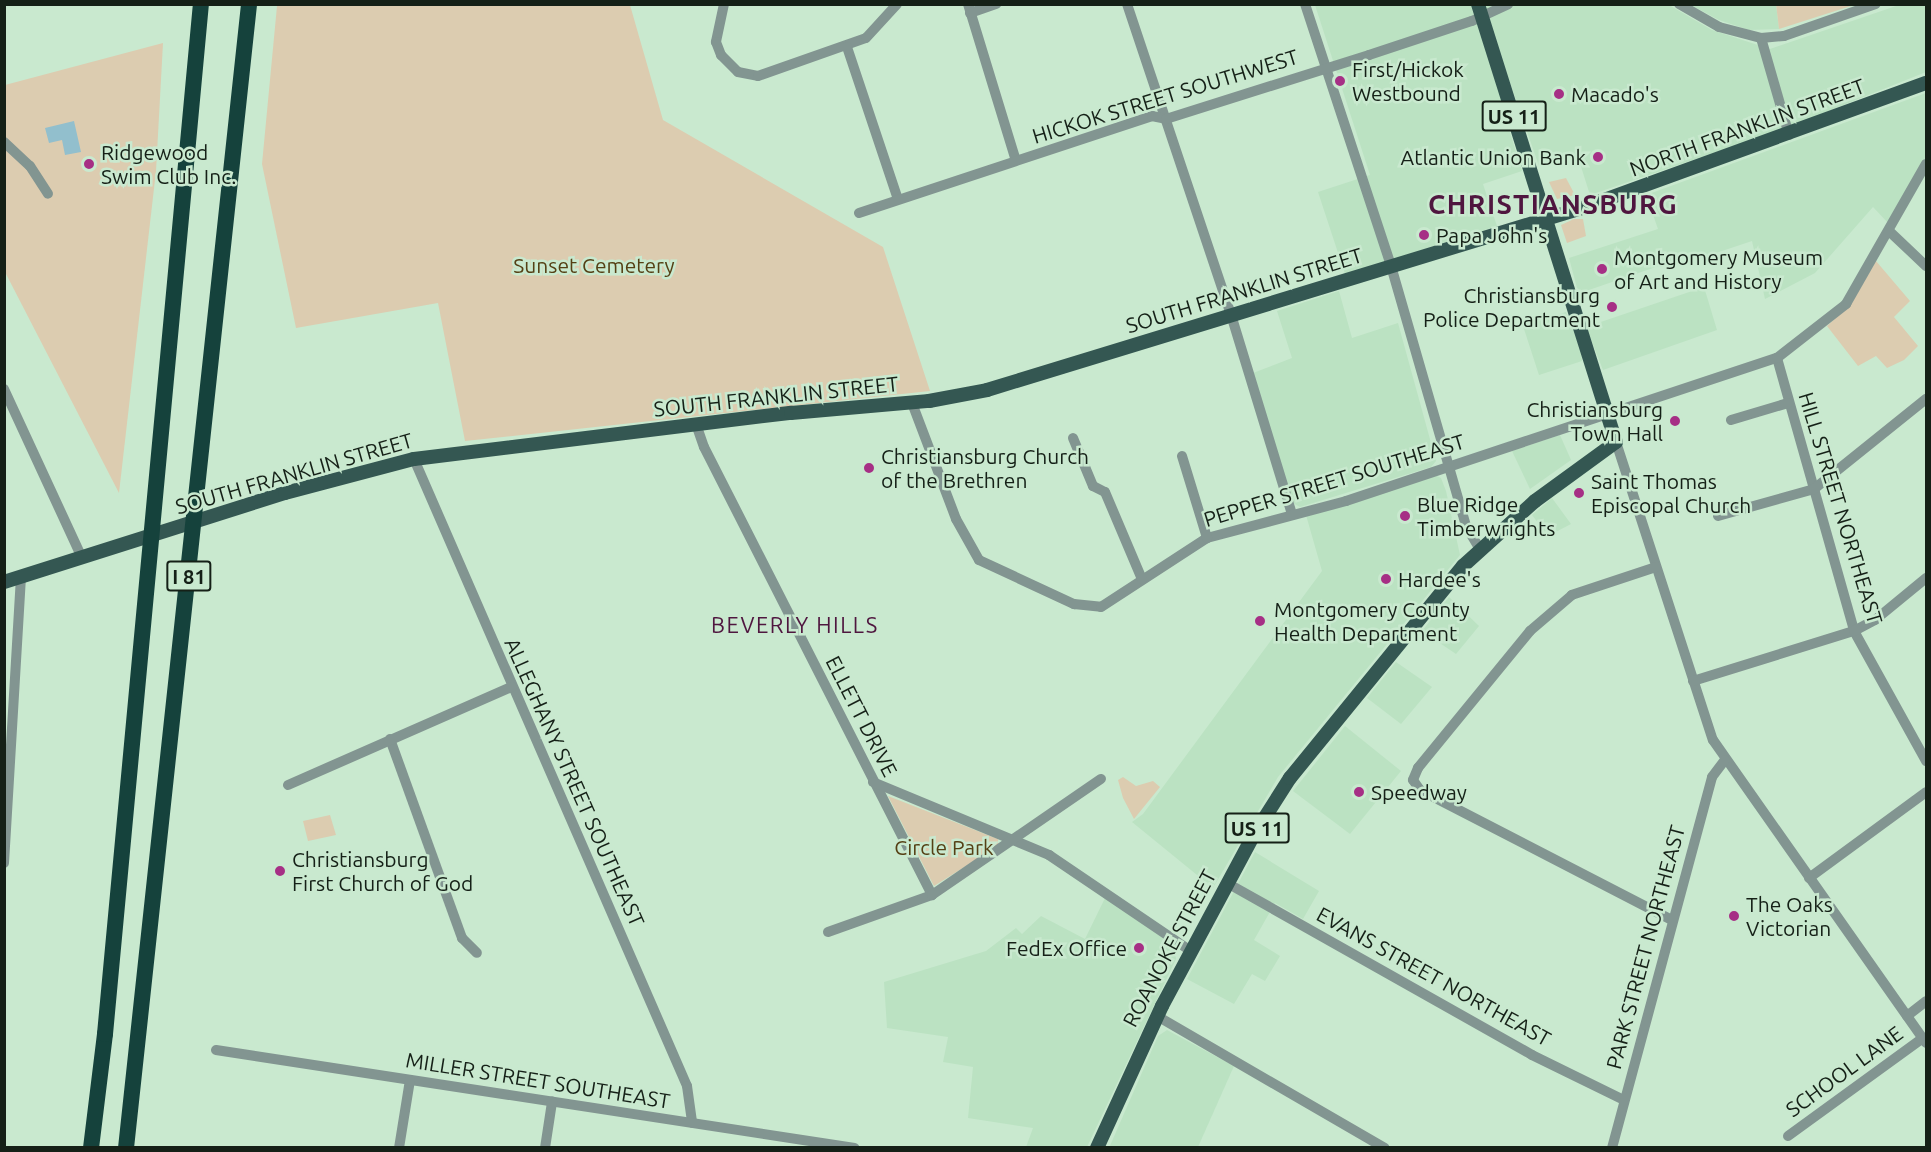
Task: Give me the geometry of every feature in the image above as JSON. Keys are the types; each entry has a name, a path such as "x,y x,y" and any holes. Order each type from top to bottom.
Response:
{"highway":[{"name":"I 81","path":"90,1148 106,1023 201,4"},
{"name":"I 81","path":"126,1148 249,4"}],"main road":[{"name":"US 11","path":"1480,10 1616,442"},
{"name":"NORTH FRANKLIN STREET","path":"1545,216 1644,187 1926,83"},
{"name":"SOUTH FRANKLIN STREET","path":"4,582 226,511 414,459 696,424 912,403 987,390 1232,318 1545,216"},
{"name":"ROANOKE STREET","path":"1097,1148 1157,1016 1227,883 1290,778 1425,610 1480,549 1534,501 1616,442"}],"street":[{"path":"724,4 716,42 720,55 738,72 769,74 847,47 866,38 897,4"},
{"path":"996,4 969,9 1016,161"},
{"path":"1128,4 1232,318 1292,514"},
{"path":"1305,4 1391,266 1471,538 1480,549"},
{"name":"HICKOK STREET SOUTHWEST","path":"859,213 1152,116 1166,118 1325,68 1480,10 1508,4"},
{"path":"1679,4 1719,27 1761,38 1784,36 1876,4"},
{"path":"1761,38 1789,135"},
{"path":"847,47 898,199"},
{"path":"4,142 30,166 48,194"},
{"name":"PEPPER STREET SOUTHEAST","path":"912,403 965,537 987,566 1087,608 1101,607 1207,538 1346,501 1449,466 1608,417 1777,358 1846,304 1926,164"},
{"path":"1889,231 1926,267"},
{"name":"HILL STREET NORTHEAST","path":"1777,358 1854,631 1926,761"},
{"path":"4,388 81,558"},
{"path":"1718,516 1814,489 1926,399"},
{"path":"1731,420 1788,403"},
{"name":"ELLETT DRIVE","path":"696,424 704,447 932,895"},
{"path":"1073,438 1093,486 1106,492 1142,579"},
{"path":"1616,442 1713,740 1925,1040"},
{"path":"1182,456 1207,538"},
{"name":"ALLEGHANY STREET SOUTHEAST","path":"414,459 511,687 687,1086 692,1123"},
{"path":"1656,567 1572,595 1530,631 1418,768 1413,780 1420,790 1672,920"},
{"path":"4,863 21,578"},
{"path":"1693,681 1854,631 1875,620 1926,579"},
{"path":"288,786 511,687"},
{"path":"390,739 462,938 477,953"},
{"name":"PARK STREET NORTHEAST","path":"1612,1148 1712,777 1725,760"},
{"path":"828,932 932,895 1101,780"},
{"path":"873,782 1071,867 1191,951"},
{"path":"1809,878 1926,792"},
{"name":"EVANS STREET NORTHEAST","path":"1227,883 1532,1055 1624,1100"},
{"path":"1907,1016 1926,1001"},
{"path":"1157,1016 1384,1148"},
{"name":"SCHOOL LANE","path":"1788,1136 1925,1040"},
{"name":"MILLER STREET SOUTHEAST","path":"216,1050 855,1148"},
{"path":"399,1148 410,1080"},
{"path":"545,1148 552,1102"}],"shaded area":[{"path":"1470,4 1504,103 1502,107 1522,171 1483,184 1497,226 1345,274 1318,192 1370,175 1315,5"},
{"path":"1483,5 1669,5 1712,30 1770,49 1899,5 1926,5 1926,72 1781,130 1590,195 1577,154 1539,166"},
{"path":"1691,5 1776,5 1779,29 1749,30 1719,20"},
{"path":"1926,93 1926,159 1889,224 1873,207 1815,273 1765,299 1752,241 1689,262 1685,257 1583,292 1577,288 1569,258 1658,229 1646,195"},
{"path":"1704,287 1717,330 1603,370 1586,327"},
{"path":"1339,291 1352,338 1398,323 1436,461 1431,467 1300,507 1293,503 1253,373 1292,358 1277,311"},
{"path":"1566,312 1581,347 1582,361 1539,375 1523,326"},
{"path":"1560,435 1571,460 1530,489 1512,451"},
{"path":"1435,475 1441,478 1446,491 1460,555 1278,777 1213,888 1132,822 1143,814 1322,571 1306,515"},
{"path":"1552,498 1571,524 1548,536 1532,515"},
{"path":"1449,597 1479,626 1456,654 1422,631"},
{"path":"1396,662 1432,687 1401,724 1367,698"},
{"path":"1345,726 1401,771 1350,834 1293,791"},
{"path":"1255,852 1319,891 1303,919 1275,903 1254,940 1280,956 1265,981 1252,974 1234,1004 1187,979"},
{"path":"1106,896 1163,938 1175,951 1176,959 1087,1147 1026,1147 1033,1128 968,1118 973,1067 943,1062 948,1037 887,1028 884,982 986,951 1016,928 1022,934 1041,916 1085,939"},
{"path":"1167,1030 1234,1066 1198,1147 1109,1148 1158,1036"}],"green space":[{"path":"1776,4 1854,4 1854,5 1779,29"},
{"name":"Sunset Cemetery","path":"630,5 663,120 883,247 930,391 465,441 438,303 296,328 262,164 277,6"},
{"path":"163,43 156,171 119,493 5,272 5,85"},
{"path":"1566,178 1575,195 1557,199 1549,182"},
{"path":"1574,219 1583,219 1586,236 1567,243 1561,225"},
{"path":"1876,261 1910,301 1894,317 1918,346 1904,360 1887,368 1876,356 1858,366 1827,326 1851,304"},
{"path":"1123,777 1136,786 1153,781 1160,787 1134,819 1123,798 1118,780"},
{"name":"Circle Park","path":"888,796 998,839 998,846 934,886"},
{"path":"330,815 336,835 308,841 303,821"}],"water":[{"path":"74,121 81,152 65,155 62,140 49,143 45,128"}],"place":[{"name":"First/Hickok Westbound","path":"1340,81"},
{"name":"Macado's","path":"1559,94"},
{"name":"Atlantic Union Bank","path":"1598,157"},
{"name":"Ridgewood Swim Club Inc.","path":"89,164"},
{"name":"Papa John's","path":"1424,235"},
{"name":"Montgomery Museum of Art and History","path":"1602,269"},
{"name":"Christiansburg Police Department","path":"1612,307"},
{"name":"Christiansburg Town Hall","path":"1675,421"},
{"name":"Christiansburg Church of the Brethren","path":"869,468"},
{"name":"Saint Thomas Episcopal Church","path":"1579,493"},
{"name":"Blue Ridge Timberwrights","path":"1405,516"},
{"name":"Hardee's","path":"1386,579"},
{"name":"Montgomery County Health Department","path":"1260,621"},
{"name":"Speedway","path":"1359,792"},
{"name":"Christiansburg First Church of God","path":"280,871"},
{"name":"The Oaks Victorian","path":"1734,916"},
{"name":"FedEx Office","path":"1139,948"}],"district":[{"name":"CHRISTIANSBURG","path":"1553,205"},
{"name":"BEVERLY HILLS","path":"795,625"}]}
